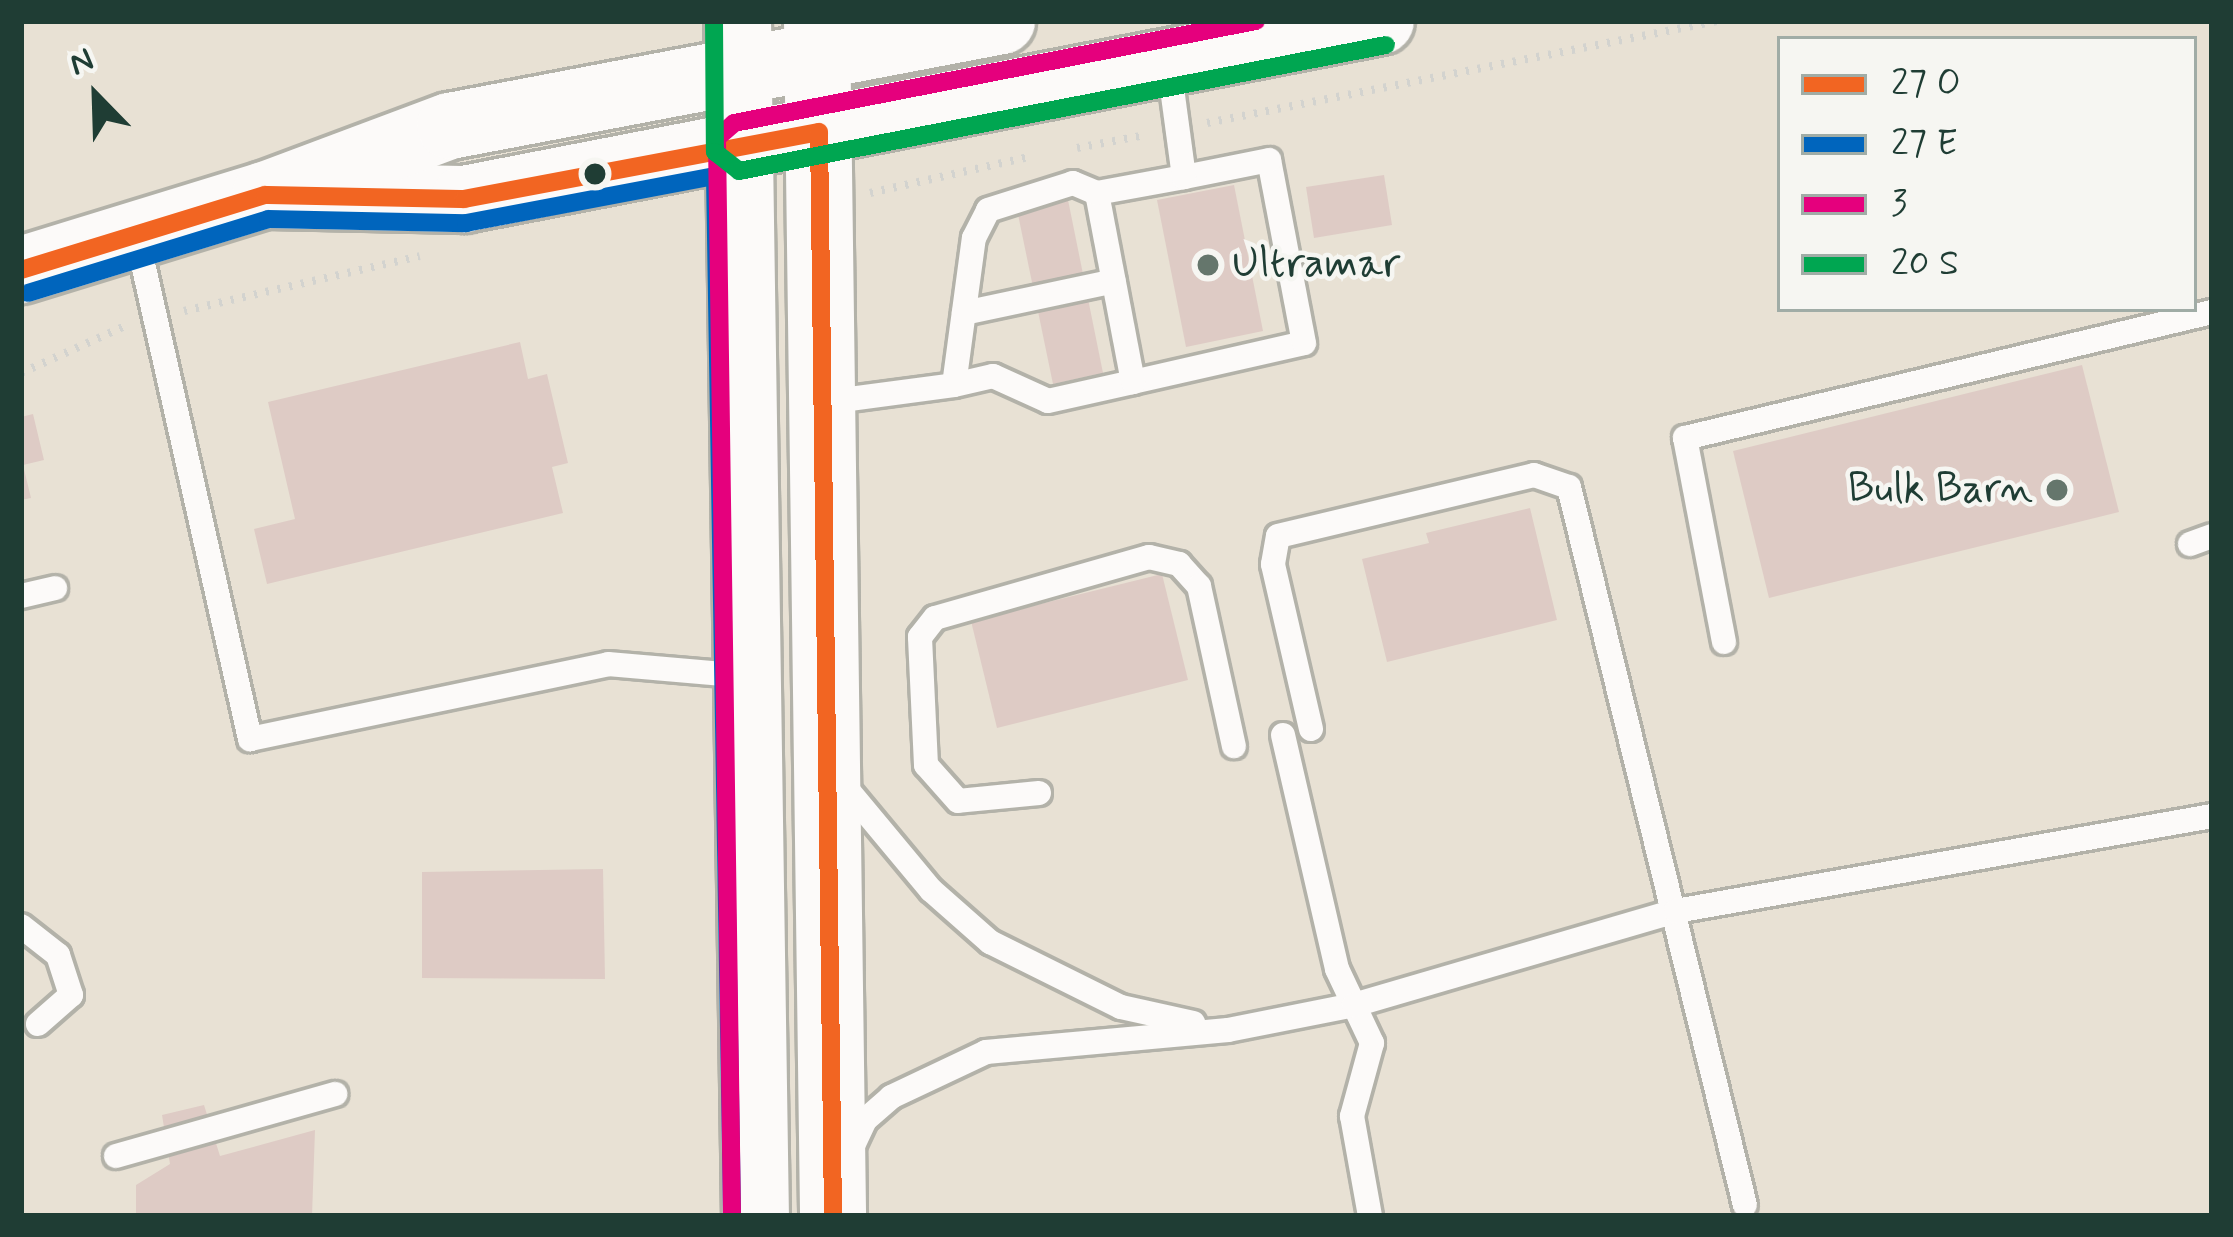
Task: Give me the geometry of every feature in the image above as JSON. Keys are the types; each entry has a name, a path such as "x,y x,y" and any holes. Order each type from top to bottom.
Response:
{"main road":[{"path":"21,270 266,195 449,126 738,46 1000,21"},
{"path":"266,195 464,199 1169,65 1291,30 1381,21"},
{"path":"817,39 833,1216"},
{"path":"738,46 756,1216"}],"lane":[{"path":"1169,65 1184,177"},
{"path":"824,402 954,385 993,376 1048,401 1304,343 1269,160 1097,193 1072,183 988,210 976,229 954,385"},
{"path":"1097,193 1133,382"},
{"path":"136,235 250,739 608,664 746,676"},
{"path":"964,314 1114,281"},
{"path":"1724,642 1685,438 2212,312"},
{"path":"1311,729 1273,564 1278,536 1534,475 1569,488 1618,664 1745,1205"},
{"path":"1039,794 958,801 926,765 920,637 935,618 1149,557 1179,564 1199,586 1234,746"},
{"path":"21,596 55,588"},
{"path":"1283,735 1337,969 1372,1043 1352,1117 1370,1216"},
{"path":"828,765 916,874 990,942 1120,1007 1249,1026"},
{"path":"833,1216 865,1120 937,1072 1011,1046 1249,1026 1354,1005 1676,911 2212,816"},
{"path":"21,926 58,955 71,995 38,1024"},
{"path":"116,1156 335,1094"}],"path":[{"path":"1217,121 1717,21"},
{"path":"896,188 934,174"},
{"path":"21,373 140,322"}],"building":[{"path":"1384,175 1392,225 1314,238 1306,187"},
{"path":"1234,185 1263,331 1186,347 1157,200"},
{"path":"1066,190 1103,373 1053,384 1015,200"},
{"path":"520,342 528,379 547,374 568,463 552,467 563,513 267,584 254,529 295,519 268,402"},
{"path":"2082,365 2119,512 1769,598 1733,451"},
{"path":"33,414 44,460 23,465 31,498 21,500 21,417"},
{"path":"1530,508 1557,620 1387,662 1362,559 1429,543 1426,533"},
{"path":"1162,574 1188,680 997,728 971,621"},
{"path":"603,869 605,979 422,978 422,872"},
{"path":"204,1105 220,1156 315,1130 312,1216 136,1216 136,1185 170,1164 162,1115"}],"transit line":[{"path":"714,21 715,152 739,171 1386,45"},
{"name":"3","path":"732,1216 717,138 734,123 1256,21"},
{"path":"21,270 265,195 464,199 819,132 833,1216"},
{"path":"28,293 268,219 466,223 715,176 732,1216"}],"place":[{"name":"Ultramar","path":"1208,265"},
{"name":"Bulk Barn","path":"2057,490"}]}
